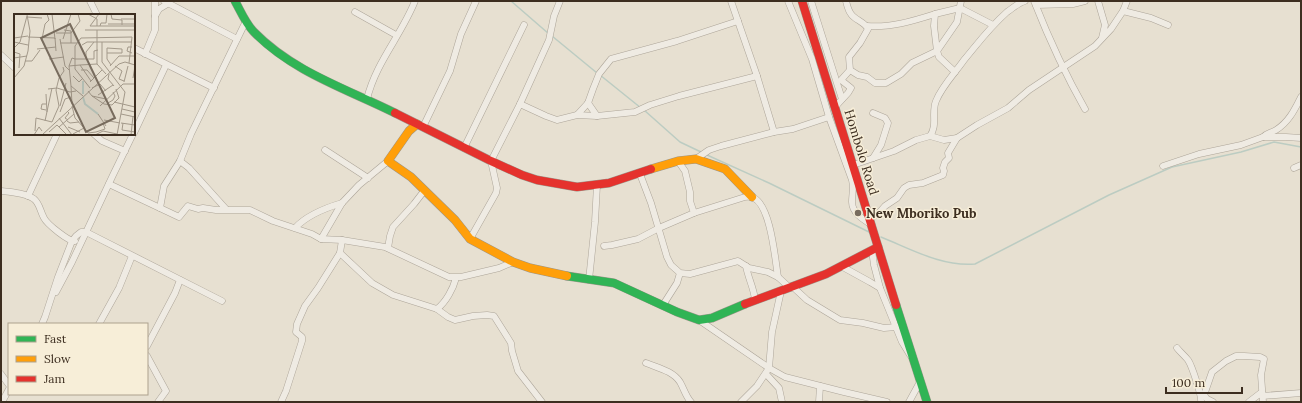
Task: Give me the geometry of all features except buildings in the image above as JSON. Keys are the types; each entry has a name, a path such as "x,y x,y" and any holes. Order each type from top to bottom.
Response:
{"street":[{"path":"90,1 96,14"},
{"path":"145,54 155,30 155,1"},
{"path":"235,1 254,32 289,60 324,81 367,99 491,161 537,180 577,187 621,180 678,161 699,157 709,150 774,132 793,129 829,117"},
{"path":"367,99 375,74 396,35 404,24 415,1"},
{"path":"321,239 342,203 388,161 409,131 420,125 450,71 456,48 476,1"},
{"path":"470,239 496,193 497,188 491,161 520,104 549,40 554,16 560,1"},
{"path":"731,1 757,76 774,132"},
{"path":"788,1 812,59 829,117 852,180 852,206 857,214 871,221 885,206 897,198 906,187 912,184 923,183 943,175 945,162 949,158 948,153 957,138"},
{"name":"Hombolo Road","path":"802,1 871,221 875,249 927,402"},
{"path":"811,1 842,99"},
{"path":"846,1 849,12 852,16 867,26 877,27 910,22 960,8 993,25"},
{"path":"867,26 865,36 849,57 848,63 850,70 858,75 867,77 875,83 886,83 901,74 912,63 937,51 957,22 961,1"},
{"path":"930,136 934,129 934,109 938,95 980,39 993,25 1024,1 1035,3 1073,4 1085,1"},
{"path":"1098,1 1105,25 1101,40"},
{"path":"854,165 900,148 916,140 930,136 944,140 957,138 1008,108 1026,92 1084,54 1101,40 1123,12 1127,1"},
{"path":"155,16 159,9 167,2 237,39"},
{"path":"1035,3 1062,68 1085,109"},
{"path":"355,12 396,35"},
{"path":"1123,12 1151,18 1168,25"},
{"path":"935,14 934,26 939,57 955,72"},
{"path":"160,208 164,186 180,161 191,134 246,21"},
{"path":"577,115 588,102 599,74 611,60 677,41 738,21"},
{"path":"464,148 524,25"},
{"path":"135,49 214,88"},
{"path":"1,55 14,67"},
{"path":"135,129 166,65"},
{"path":"836,106 851,88 841,80 850,70"},
{"path":"520,104 557,120 577,115 597,116 635,112 650,105 757,76"},
{"path":"1163,166 1199,154 1241,145 1263,137 1286,122 1295,110 1301,97"},
{"path":"588,102 597,116"},
{"path":"873,113 886,118 888,123 881,145 873,158"},
{"path":"28,196 57,135"},
{"path":"95,135 102,141 125,151"},
{"path":"52,298 82,241 132,135"},
{"path":"1263,137 1301,138"},
{"path":"325,150 368,178"},
{"path":"699,157 726,169 762,207 772,231 778,278"},
{"path":"180,161 189,168 226,209"},
{"path":"388,161 411,177 455,220 470,239 513,262 530,268 589,280 614,283 677,312 699,320 768,371 820,386 887,402"},
{"path":"678,161 685,171 690,192 690,201 694,213"},
{"path":"1294,168 1301,165"},
{"path":"640,174 659,228 666,257 671,265 680,273 690,274 738,261 746,266 768,272 840,320 872,324 884,328 896,327"},
{"path":"109,184 179,217 188,206 198,209 250,210 277,223 296,228 321,239 342,240 388,248 445,276 456,278 499,268 513,262"},
{"path":"589,280 597,185"},
{"path":"1,190 28,196 34,199 39,204 44,219 48,224 72,242 82,241"},
{"path":"388,248 393,227 424,191"},
{"path":"604,246 638,239 694,213 744,197 752,196"},
{"path":"296,228 305,219 326,208 342,203"},
{"path":"42,323 72,242 81,232 86,232 222,301"},
{"path":"281,402 302,342 302,337 296,332 297,324 305,306 340,253 342,240"},
{"path":"699,320 712,318 791,287 841,266 875,249"},
{"path":"875,249 874,265 880,288 902,342 913,360"},
{"path":"340,253 372,283 393,295 437,309 455,320 473,316 494,316 511,344 518,371 542,402"},
{"path":"100,323 119,288 132,256"},
{"path":"746,266 750,282 754,289 755,300"},
{"path":"841,266 880,288"},
{"path":"663,305 677,283 680,273"},
{"path":"437,309 451,291 456,278"},
{"path":"148,344 175,293 180,280"},
{"path":"741,402 758,386 768,371 772,332 781,291"},
{"path":"1177,348 1187,359 1190,365 1202,396 1201,402"},
{"path":"1213,402 1204,395 1211,374 1226,361 1236,356 1263,358 1261,371 1262,397"},
{"path":"148,358 166,391 158,402"},
{"path":"646,363 675,376 679,380 689,401"},
{"path":"768,371 779,388 782,402"},
{"path":"1,374 8,384"},
{"path":"909,402 920,382"},
{"path":"819,402 820,386"},
{"path":"2,402 8,391"},
{"path":"1249,402 1262,397 1301,393"}],"waterway":[{"path":"511,1 549,34"},
{"path":"552,36 597,73"},
{"path":"600,75 641,108"},
{"path":"644,110 680,142 701,152"},
{"path":"881,237 915,252 939,260 951,263 975,264 1109,195 1172,167 1241,152 1274,142 1301,147"},
{"path":"707,155 769,183 869,232"}],"traffic: fast":[{"path":"235,1 251,29 269,46 286,58 303,69 395,113"},
{"path":"567,276 614,283 677,312 699,320 712,318 745,304"},
{"path":"896,305 927,402"}],"traffic: slow":[{"path":"417,124 409,131 388,161 411,177 455,220 470,239 513,262 530,268 567,276"},
{"path":"651,169 678,161 696,159 725,169 752,197"}],"traffic: jam":[{"path":"802,1 896,305"},
{"path":"395,113 491,161 537,180 577,187 609,183 651,169"},
{"path":"745,304 826,274 878,247"}],"place":[{"name":"New Mboriko Pub","path":"858,213"}]}
